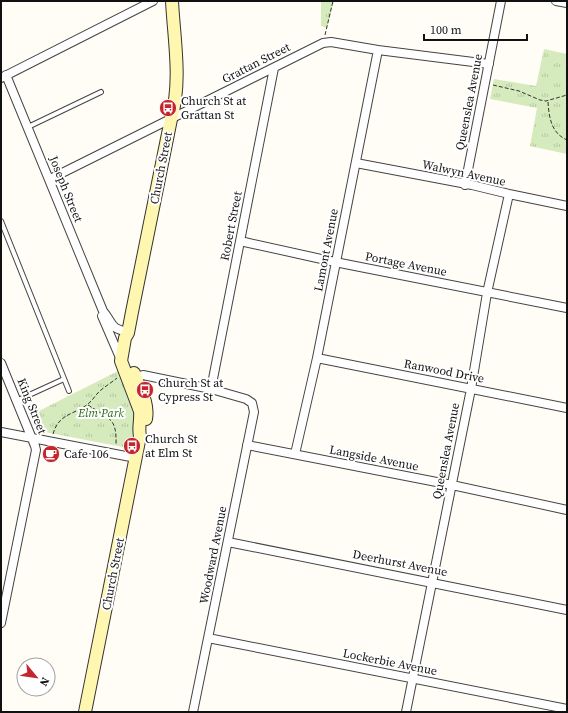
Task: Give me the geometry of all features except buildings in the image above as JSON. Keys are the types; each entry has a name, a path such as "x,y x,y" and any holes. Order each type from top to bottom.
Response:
{"street":[{"path":"4,77 153,1"},
{"name":"Church Street","path":"128,377 128,333 174,107 177,84 172,1"},
{"name":"Queenslea Avenue","path":"466,185 501,1"},
{"path":"556,1 567,3"},
{"name":"Grattan Street","path":"50,179 323,43 331,42 378,50 489,64"},
{"name":"Lamont Avenue","path":"295,454 356,164 378,50"},
{"name":"Robert Street","path":"211,389 274,68"},
{"name":"Joseph Street","path":"4,77 28,126 103,311 114,327 128,333"},
{"name":"Walwyn Avenue","path":"356,164 567,206"},
{"name":"Queenslea Avenue","path":"406,712 471,389 487,293 509,194"},
{"name":"Portage Avenue","path":"240,241 335,262 567,308"},
{"name":"Joseph Street","path":"103,311 102,316 121,360"},
{"name":"Church Street","path":"85,712 140,436 145,429 147,415 144,398 128,377 121,360 125,338 128,333"},
{"name":"Ranwood Drive","path":"316,358 567,408"},
{"name":"King Street","path":"1,363 36,450 1,623"},
{"path":"128,377 143,375 211,389"},
{"name":"Woodward Avenue","path":"193,712 254,412 252,403 211,389"},
{"path":"1,432 136,458"},
{"name":"Langside Avenue","path":"247,445 452,485 567,510"},
{"name":"Deerhurst Avenue","path":"228,542 567,610"},
{"name":"Lockerbie Avenue","path":"208,638 567,709"}],"lane":[{"path":"28,126 101,92"},
{"path":"1,221 68,391"},
{"path":"16,401 64,379"}],"path":[{"path":"323,43 333,1"},
{"path":"485,84 514,90 540,100 548,101 567,95"},
{"path":"548,101 549,116 552,126 558,134 567,140"},
{"path":"52,442 54,428 62,418 87,404 101,390 128,377"},
{"path":"87,404 113,422 116,431 116,440"}],"green space":[{"path":"321,1 334,1 327,28 321,26"},
{"path":"544,49 567,54 567,154 530,146 537,108 490,99 494,79 536,86"},
{"name":"Elm Park","path":"118,371 135,416 131,446 128,448 39,431 31,415"}],"place":[{"name":"Church St at Grattan St","path":"168,108"},
{"name":"Church St at Cypress St","path":"145,390"},
{"name":"Church St at Elm St","path":"132,446"},
{"name":"Cafe 106","path":"51,454"}]}
